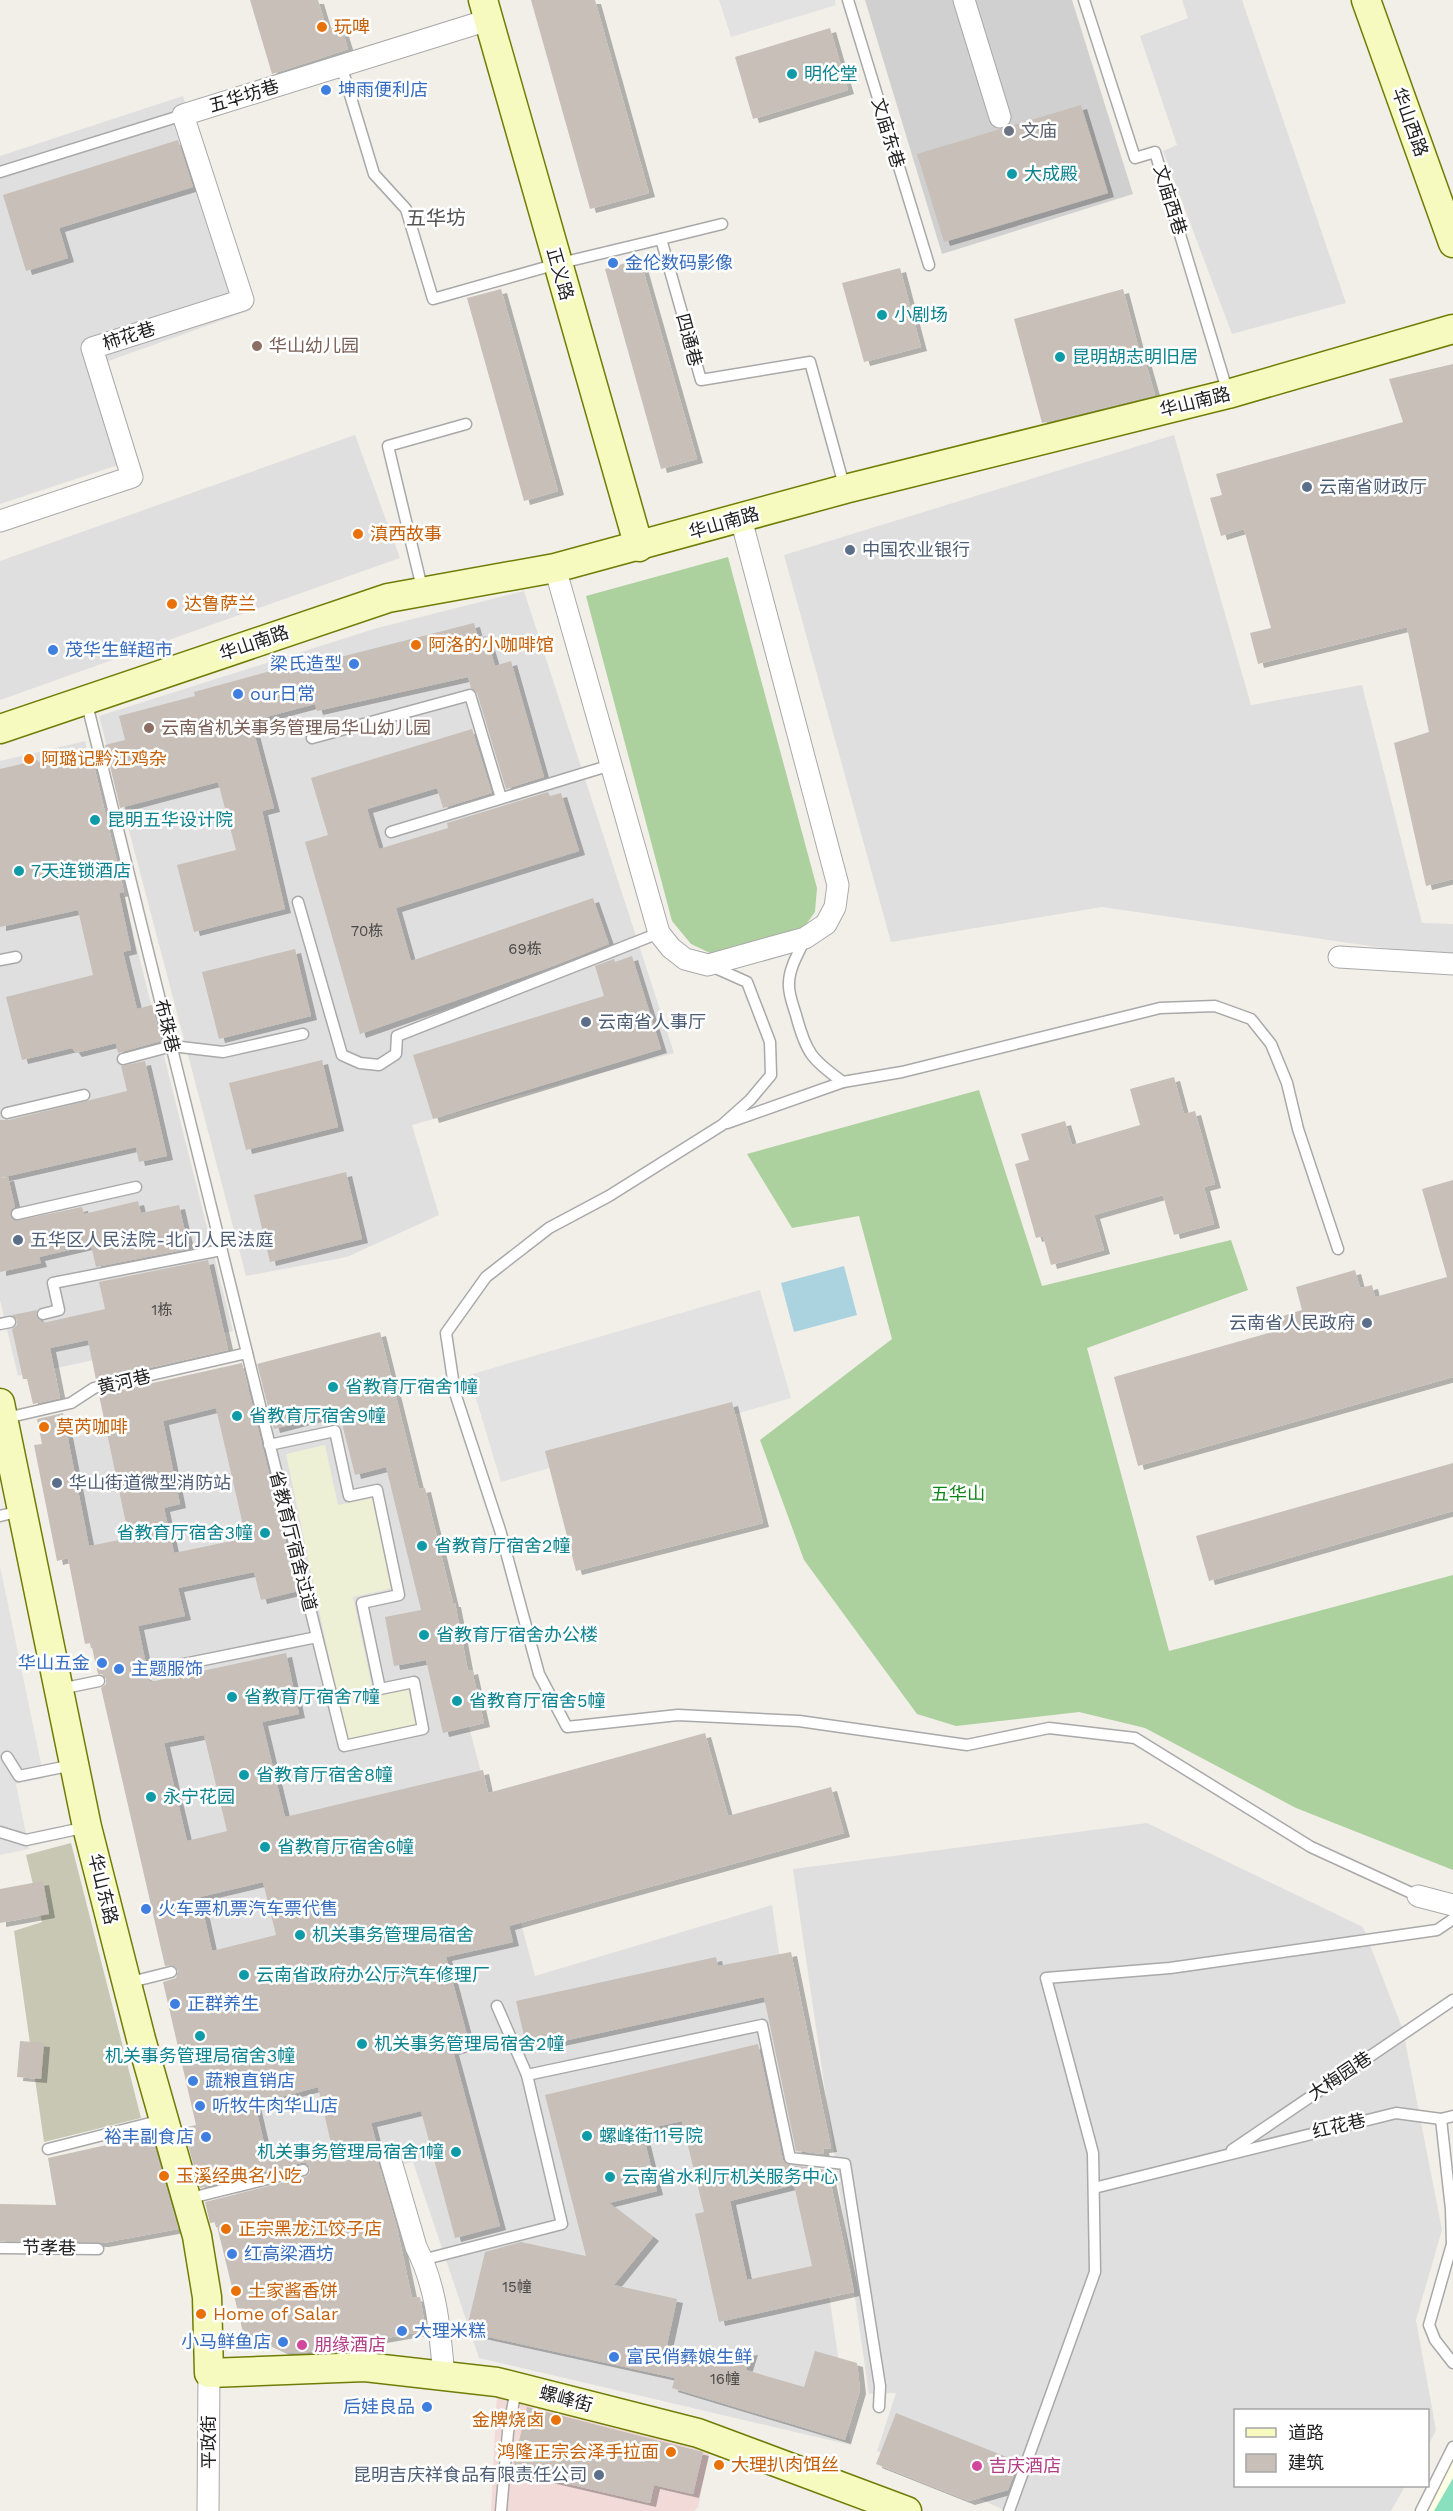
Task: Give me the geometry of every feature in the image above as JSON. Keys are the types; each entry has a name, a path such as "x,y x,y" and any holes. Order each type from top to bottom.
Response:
{"street":[{"path":"964,0 1000,117"},
{"name":"华山西路","path":"1366,0 1453,243"},
{"name":"华山西路","path":"1383,0 1453,197"},
{"name":"五华坊巷","path":"183,115 341,65 485,10"},
{"name":"正义路","path":"485,10 639,547"},
{"name":"柿花巷","path":"0,521 132,477 92,348 243,300 183,115"},
{"name":"华山南路","path":"0,729 388,598 555,568 639,547 845,489 1228,394 1453,329"},
{"path":"555,568 659,933 671,948 685,959 708,965 806,938 826,924 835,907 838,885 741,519"},
{"path":"1339,957 1453,964"},
{"name":"华山东路","path":"1,1414 11,1514 57,1689 87,1827 203,2265 207,2296 209,2373"},
{"path":"1418,1896 1453,1905"},
{"path":"390,2158 416,2247 434,2298 444,2377"},
{"name":"螺峰街","path":"209,2373 365,2367 517,2386 698,2433 889,2508"},
{"name":"平政街","path":"208,2511 209,2373"}],"lane":[{"name":"文庙东巷","path":"848,0 929,265"},
{"name":"文庙西巷","path":"1084,0 1135,158 1155,152 1228,394"},
{"path":"341,65 374,174 406,209 432,299 557,264 722,224"},
{"name":"五华坊巷","path":"0,172 183,115"},
{"name":"四通巷","path":"661,239 700,380 810,362 845,489"},
{"path":"423,592 388,446 465,424"},
{"path":"312,738 470,695 501,798"},
{"name":"布珠巷","path":"86,700 247,1353"},
{"path":"391,832 611,765"},
{"path":"298,902 342,1055 360,1063 379,1065 396,1054 397,1036 659,933"},
{"path":"806,938 791,969 788,984 793,1006 808,1052 821,1066 843,1082"},
{"path":"0,960 15,957"},
{"path":"708,965 747,981 770,1042 771,1075 750,1100 722,1125 609,1196 549,1228 486,1278 446,1333 456,1393 500,1530 539,1674 567,1728 678,1714 799,1721 967,1745 1049,1728 1135,1738 1311,1847 1418,1896"},
{"path":"722,1125 843,1082 902,1072 1160,1008 1215,1006 1251,1019 1271,1044 1287,1083 1298,1129 1338,1249"},
{"path":"123,1059 172,1046 223,1052 303,1034"},
{"path":"7,1113 84,1095"},
{"path":"17,1214 136,1187"},
{"path":"43,1314 59,1311 53,1283 221,1250"},
{"name":"黄河巷","path":"1,1414 71,1403 94,1388 247,1353"},
{"name":"省教育厅宿舍过道","path":"247,1353 269,1445 344,1746 423,1729 414,1682 381,1689 363,1603 399,1595 377,1490 349,1496 335,1431 269,1445"},
{"name":"省教育厅宿舍过道","path":"149,1671 317,1637"},
{"path":"57,1689 99,1681"},
{"path":"7,1757 18,1776 74,1765"},
{"path":"0,1832 26,1840 87,1827"},
{"path":"1009,2511 1095,2272 1093,2153 1046,1978 1170,1968 1413,1933 1437,1929 1453,1919"},
{"path":"127,1983 171,1972"},
{"name":"大梅园巷","path":"1226,2153 1453,2000"},
{"path":"422,2260 562,2224 527,2075 497,2006"},
{"path":"527,2075 762,2025 790,2158 845,2164 880,2386 879,2407"},
{"name":"红花巷","path":"1094,2188 1226,2153 1396,2113 1441,2119 1453,2116"},
{"path":"48,2149 165,2119"},
{"path":"1441,2119 1451,2209 1452,2244 1430,2325 1435,2340 1453,2363"},
{"path":"187,2199 303,2170"},
{"name":"节孝巷","path":"0,2248 99,2249"},
{"path":"501,2511 508,2432 517,2386"},
{"path":"1421,2511 1453,2447"}],"shaded area":[{"path":"719,0 835,0 836,5 731,37"},
{"name":"文庙","path":"865,0 1072,0 1133,194 942,254"},
{"path":"1182,0 1242,0 1346,303 1232,334 1163,151 1177,145 1140,36 1188,18"},
{"path":"183,96 251,310 100,364 133,460 0,504 0,156"},
{"path":"355,435 400,558 0,700 0,561"},
{"path":"1174,435 1251,705 1362,685 1422,923 1453,924 1453,958 1102,907 891,942 784,555"},
{"path":"524,591 674,1053 412,1125 439,1215 347,1257 246,1276 99,716 377,628"},
{"path":"85,741 233,1331 18,1376 0,1300 0,761"},
{"path":"760,1290 791,1398 501,1482 469,1375"},
{"path":"370,1353 535,1976 772,1905 851,2445 479,2358 413,2162 237,2197 54,1446 71,1438"},
{"path":"325,1445 338,1505 374,1498 393,1588 353,1597 374,1696 411,1689 419,1726 347,1742 286,1454"},
{"path":"0,1566 44,1778 16,1784 29,1849 0,1855"},
{"path":"1147,1823 1363,1927 1403,2030 1442,2230 1416,2320 1436,2430 1429,2444 1429,2409 1234,2409 1234,2487 1404,2487 1391,2511 1006,2511 877,2451 896,2393 869,2394 793,1869"},
{"path":"71,1843 141,2118 44,2142 14,1931 42,1922 26,1855"},
{"name":"昆明吉庆祥食品有限责任公司","path":"497,2393 711,2444 698,2507 694,2511 491,2511"},
{"path":"1453,2461 1453,2511 1427,2511"}],"green space":[{"path":"728,557 817,888 815,912 802,930 712,954 691,944 672,921 586,596"},
{"name":"五华山","path":"979,1090 1042,1286 1231,1240 1248,1290 1087,1348 1169,1651 1453,1575 1453,1870 1296,1808 1145,1728 1079,1712 956,1726 917,1714 804,1560 760,1440 892,1339 859,1216 792,1228 747,1154"},
{"path":"1453,2478 1453,2511 1434,2511"}],"water":[{"path":"844,1266 857,1315 794,1332 781,1283"}],"building":[{"path":"250,0 318,0 327,30 341,26 348,49 272,74"},
{"path":"531,0 595,0 649,193 590,209"},
{"name":"明伦堂","path":"830,28 848,90 753,119 735,57"},
{"name":"大成殿","path":"1081,105 1108,193 944,242 917,154"},
{"path":"178,140 193,187 59,228 68,258 26,271 3,195"},
{"path":"640,259 697,459 661,469 605,269"},
{"name":"小剧场","path":"900,268 921,347 864,362 842,283"},
{"path":"501,289 558,491 524,501 467,298"},
{"name":"昆明胡志明旧居","path":"1123,289 1140,353 1143,353 1155,395 1042,423 1014,319"},
{"path":"1453,364 1453,879 1426,886 1394,743 1429,732 1407,627 1258,664 1250,633 1271,628 1244,529 1221,536 1210,498 1222,495 1216,474 1403,422 1389,379"},
{"path":"474,623 478,638 486,636 495,666 511,661 544,777 506,789 477,693 471,688 468,677 317,711 315,704 251,721 274,808 262,811 285,909 194,932 177,865 236,850 218,782 120,808 105,745 125,740 119,716 195,696 194,692 296,664 297,668"},
{"path":"472,729 492,793 443,808 437,788 367,809 379,849 448,828 447,823 548,792 550,796 561,793 579,851 396,908 411,961 593,898 609,944 551,967 360,1034 305,842 328,835 311,778"},
{"path":"90,749 124,892 119,893 131,950 123,952 137,1009 152,1005 161,1041 118,1053 116,1043 76,1053 72,1048 22,1060 6,997 93,975 78,910 0,927 0,769"},
{"path":"295,949 311,1016 219,1039 202,972"},
{"name":"云南省人事厅","path":"632,956 661,1049 433,1119 413,1055 604,996 595,966 614,959 615,962"},
{"path":"322,1060 338,1127 246,1150 229,1083"},
{"path":"145,1061 167,1156 139,1162 136,1147 0,1178 0,1120 9,1120 127,1091 121,1066"},
{"path":"1174,1077 1184,1114 1195,1111 1215,1184 1204,1187 1214,1224 1174,1235 1163,1195 1094,1215 1104,1250 1051,1265 1043,1236 1036,1238 1015,1164 1029,1160 1021,1134 1065,1121 1072,1145 1140,1125 1130,1089"},
{"path":"346,1172 362,1239 270,1262 254,1195"},
{"path":"8,1177 15,1207 10,1215 14,1221 82,1207 84,1214 138,1201 141,1213 179,1205 189,1249 96,1267 91,1245 39,1257 41,1263 0,1272 0,1178"},
{"name":"云南省人民政府","path":"1453,1180 1453,1377 1138,1466 1114,1377 1283,1329 1280,1317 1302,1310 1296,1287 1355,1270 1360,1288 1372,1285 1375,1297 1447,1277 1422,1189"},
{"path":"208,1260 228,1350 96,1380 88,1340 50,1348 60,1398 33,1404 27,1379 23,1379 12,1329 17,1325 17,1320 12,1315 37,1310 36,1316 43,1323 105,1309 99,1282"},
{"path":"380,1332 419,1489 425,1488 453,1603 455,1603 468,1671 472,1670 484,1723 443,1733 426,1660 394,1666 385,1617 421,1610 386,1467 355,1475 339,1412 274,1429 257,1364"},
{"path":"242,1363 298,1591 261,1600 254,1572 178,1588 185,1616 138,1626 146,1664 142,1672 144,1676 150,1678 150,1682 286,1653 299,1714 262,1722 285,1817 483,1770 488,1793 705,1733 728,1816 831,1787 844,1833 509,1926 513,1942 446,1957 470,2046 453,2051 500,2226 455,2238 421,2111 371,2123 379,2153 378,2162 397,2228 412,2298 420,2297 426,2331 302,2353 288,2353 243,2332 216,2222 210,2223 205,2202 305,2177 310,2173 310,2168 306,2163 301,2163 200,2188 183,2128 196,2125 163,1982 176,1978 178,1971 174,1965 165,1966 101,1688 106,1684 106,1679 102,1674 98,1674 91,1643 85,1644 68,1558 57,1561 34,1445 42,1444 37,1419 63,1413 89,1546 129,1538 99,1395","holes":["216,1408 246,1538 174,1553 164,1508 180,1504 163,1421","204,1735 227,1831 187,1841 164,1743","263,1882 276,1935 212,1951 200,1897","318,2087 331,2143 268,2160 255,2104"]},
{"path":"732,1402 763,1523 576,1571 545,1451"},
{"path":"1453,1463 1453,1511 1209,1581 1196,1536"},
{"path":"43,1881 49,1914 0,1923 0,1889"},
{"path":"791,1952 831,2148 823,2149 824,2154 796,2151 764,1997 527,2049 516,2001 716,1957 718,1966"},
{"path":"20,2041 44,2043 41,2079 17,2077"},
{"path":"758,2044 783,2160 789,2165 828,2170 854,2292 719,2322 695,2214 704,2212 682,2121 642,2130 657,2191 609,2203 653,2237 614,2285 677,2299 667,2345 728,2364 726,2355 752,2351 746,2370 804,2387 815,2351 857,2363 860,2390 845,2440 672,2388 675,2378 466,2332 485,2252 521,2242 586,2256 545,2095","holes":["794,2185 812,2266 747,2280 730,2201"]},
{"path":"151,2135 178,2229 103,2243 0,2241 0,2204 56,2205 48,2158"},
{"path":"527,2407 703,2452 693,2494 654,2485 650,2503 512,2471"},
{"path":"896,2413 1019,2462 1008,2490 969,2501 876,2464"}],"place":[{"name":"玩啤","path":"322,27"},
{"name":"明伦堂","path":"792,74"},
{"name":"坤雨便利店","path":"326,90"},
{"name":"文庙","path":"1009,131"},
{"name":"大成殿","path":"1012,174"},
{"name":"金伦数码影像","path":"613,263"},
{"name":"小剧场","path":"882,315"},
{"name":"华山幼儿园","path":"257,346"},
{"name":"昆明胡志明旧居","path":"1060,357"},
{"name":"云南省财政厅","path":"1307,487"},
{"name":"滇西故事","path":"358,534"},
{"name":"中国农业银行","path":"850,550"},
{"name":"达鲁萨兰","path":"172,604"},
{"name":"阿洛的小咖啡馆","path":"416,645"},
{"name":"茂华生鲜超市","path":"53,650"},
{"name":"梁氏造型","path":"354,664"},
{"name":"our日常","path":"238,694"},
{"name":"云南省机关事务管理局华山幼儿园","path":"149,728"},
{"name":"阿璐记黔江鸡杂","path":"29,759"},
{"name":"昆明五华设计院","path":"95,820"},
{"name":"7天连锁酒店","path":"19,871"},
{"name":"云南省人事厅","path":"586,1022"},
{"name":"五华区人民法院-北门人民法庭","path":"18,1240"},
{"name":"云南省人民政府","path":"1367,1323"},
{"name":"省教育厅宿舍1幢","path":"333,1387"},
{"name":"省教育厅宿舍9幢","path":"237,1416"},
{"name":"莫芮咖啡","path":"44,1427"},
{"name":"华山街道微型消防站","path":"57,1483"},
{"name":"省教育厅宿舍3幢","path":"265,1533"},
{"name":"省教育厅宿舍2幢","path":"422,1546"},
{"name":"省教育厅宿舍办公楼","path":"424,1635"},
{"name":"华山五金","path":"102,1663"},
{"name":"主题服饰","path":"119,1669"},
{"name":"省教育厅宿舍7幢","path":"232,1697"},
{"name":"省教育厅宿舍5幢","path":"457,1701"},
{"name":"省教育厅宿舍8幢","path":"244,1775"},
{"name":"永宁花园","path":"151,1797"},
{"name":"省教育厅宿舍6幢","path":"265,1847"},
{"name":"火车票机票汽车票代售","path":"146,1909"},
{"name":"机关事务管理局宿舍","path":"300,1935"},
{"name":"云南省政府办公厅汽车修理厂","path":"244,1975"},
{"name":"正群养生","path":"175,2004"},
{"name":"机关事务管理局宿舍3幢","path":"200,2036"},
{"name":"机关事务管理局宿舍2幢","path":"362,2044"},
{"name":"蔬粮直销店","path":"193,2081"},
{"name":"听牧牛肉华山店","path":"200,2106"},
{"name":"螺峰街11号院","path":"587,2136"},
{"name":"裕丰副食店","path":"206,2137"},
{"name":"机关事务管理局宿舍1幢","path":"456,2152"},
{"name":"玉溪经典名小吃","path":"164,2176"},
{"name":"云南省水利厅机关服务中心","path":"610,2177"},
{"name":"正宗黑龙江饺子店","path":"226,2229"},
{"name":"红高梁酒坊","path":"232,2254"},
{"name":"土家酱香饼","path":"236,2291"},
{"name":"Home of Salar","path":"201,2314"},
{"name":"大理米糕","path":"402,2331"},
{"name":"小马鲜鱼店","path":"283,2342"},
{"name":"朋缘酒店","path":"302,2345"},
{"name":"富民俏彝娘生鲜","path":"614,2357"},
{"name":"后娃良品","path":"427,2407"},
{"name":"金牌烧卤","path":"556,2420"},
{"name":"鸿隆正宗会泽手拉面","path":"671,2452"},
{"name":"大理扒肉饵丝","path":"719,2465"},
{"name":"吉庆酒店","path":"977,2466"},
{"name":"昆明吉庆祥食品有限责任公司","path":"599,2475"}],"district":[{"name":"五华坊","path":"436,218"}]}
